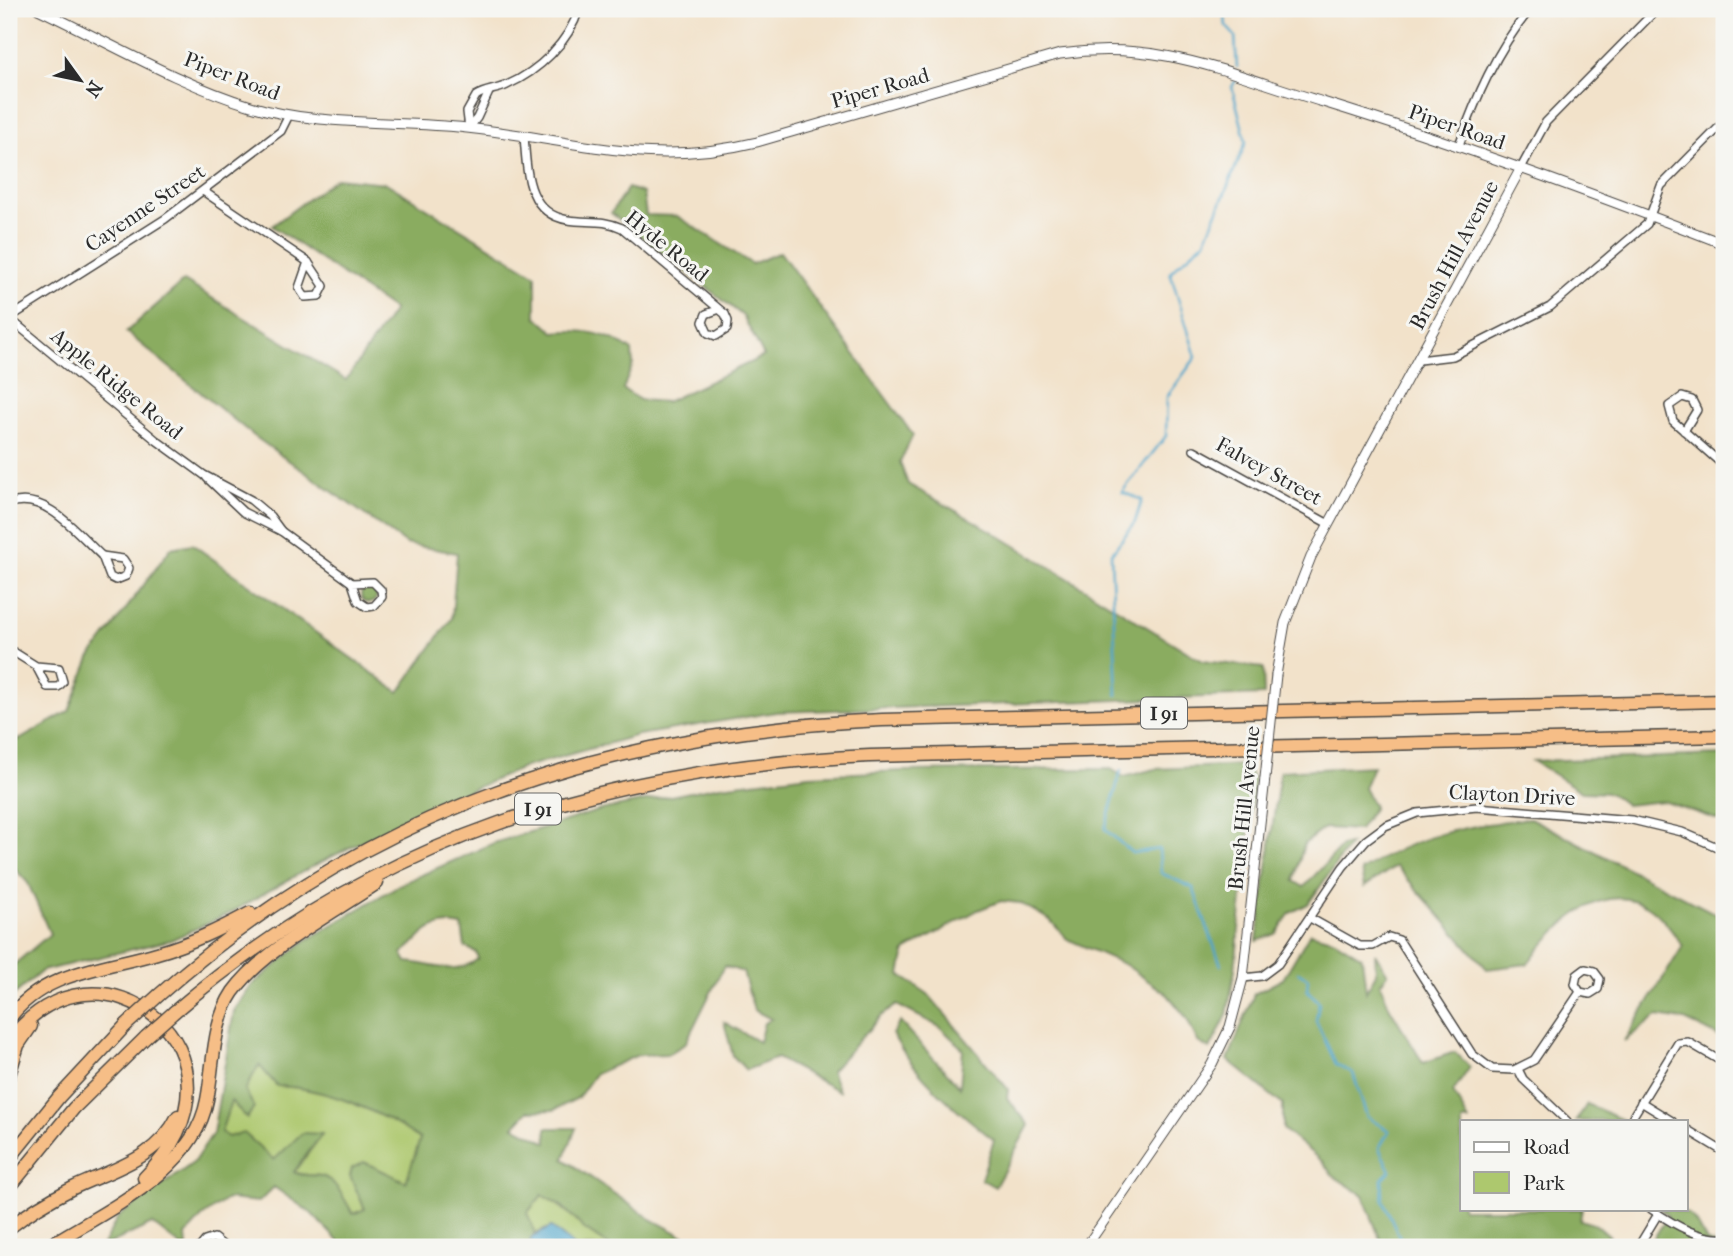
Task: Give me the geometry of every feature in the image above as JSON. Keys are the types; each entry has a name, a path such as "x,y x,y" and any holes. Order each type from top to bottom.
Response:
{"highway":[{"name":"I 91","path":"9,1159 59,1097 127,1025 159,995 253,919 325,873 423,821 526,780 634,750 744,731 920,719 1724,701"},
{"name":"I 91","path":"9,1188 75,1108 146,1037 228,969 296,922 416,856 492,824 570,799 679,774 774,762 925,754 1724,736"},
{"path":"47,1247 164,1170 196,1134 208,1099 220,1020 240,984 299,934 416,856"},
{"path":"9,1019 26,999 47,985 202,937 325,873"},
{"path":"9,1042 25,1023 44,1008 78,996 114,996 149,1010 171,1033 185,1067 188,1103 174,1141 143,1180 102,1212"},
{"path":"9,1075 18,1045 34,1022 52,1007 78,996"},
{"path":"9,1227 61,1194 139,1158 157,1145 173,1127 181,1108 185,1067"}],"street":[{"name":"Piper Road","path":"38,9 229,98 289,115 469,128 644,154 712,151 769,139 1060,54 1119,48 1190,60 1459,145 1724,244"},
{"path":"469,128 467,116 470,105 479,94 517,80 545,60 569,31 579,9"},
{"path":"1521,168 1546,122 1657,9"},
{"path":"1459,145 1491,69 1511,33 1528,12"},
{"path":"469,128 477,118 489,92"},
{"name":"Cayenne Street","path":"9,318 128,243 203,191 281,131 289,115"},
{"name":"Brush Hill Avenue","path":"1419,360 1453,356 1550,307 1638,233 1661,186 1724,122"},
{"name":"Hyde Road","path":"524,136 527,181 542,208 568,220 603,220 622,228 717,310"},
{"name":"Brush Hill Avenue","path":"1086,1247 1212,1064 1234,1015 1243,978 1276,675 1291,604 1327,523 1419,360 1521,168"},
{"path":"203,191 308,262 324,286 319,296 313,299 305,297 299,288 308,262"},
{"name":"Apple Ridge Road","path":"9,318 134,422 204,475 243,512 281,531 352,583 376,584 381,590 380,601 371,607 364,606 358,601 352,583"},
{"path":"1684,431 1695,418 1697,410 1692,400 1682,397 1672,401 1669,412 1671,419 1684,431 1724,466"},
{"name":"Falvey Street","path":"1194,450 1327,523"},
{"name":"Apple Ridge Road","path":"204,475 251,500 281,531"},
{"path":"9,504 24,500 43,506 102,556"},
{"path":"243,512 251,500"},
{"path":"9,649 36,666"},
{"name":"Clayton Drive","path":"1243,978 1259,977 1275,967 1343,867 1366,840 1395,820 1429,810 1477,807 1632,820 1682,832 1724,850"},
{"path":"1310,918 1362,947 1375,945 1389,937 1397,939 1475,1057 1496,1070 1518,1069 1539,1055 1580,992"},
{"path":"1631,1120 1678,1043 1688,1042 1724,1063"},
{"path":"1518,1069 1523,1079 1566,1120"},
{"path":"1641,1102 1670,1120"},
{"path":"1688,1130 1724,1152"},
{"path":"1638,1247 1655,1211 1687,1229 1724,1238"},
{"path":"200,1247 205,1241 214,1238 225,1247"}],"green space":[{"path":"336,178 386,183 536,275 536,316 554,332 576,331 605,336 632,351 633,364 623,389 640,400 666,402 764,356 743,316 611,213 628,188 643,193 646,215 677,216 752,264 780,252 913,435 900,462 908,484 990,530 1202,661 1263,668 1264,695 776,712 638,735 525,767 435,805 315,865 230,913 171,940 42,971 9,999 9,969 50,934 28,883 9,862 9,733 19,740 69,711 90,658 171,548 192,544 399,692 452,618 457,553 406,544 254,436 126,332 184,281 346,380 394,310 272,226"},
{"path":"366,587 372,587 377,595 375,601 366,603 361,598 361,592"},
{"path":"1724,755 1724,822 1663,801 1626,805 1610,793 1582,792 1533,761"},
{"path":"1245,765 1254,779 1235,969 1227,1015 1210,1049 1198,1042 1186,1017 1168,995 1126,965 1067,939 1050,920 1020,903 1001,901 978,910 905,951 900,975 928,994 1008,1089 1007,1098 1029,1125 995,1187 981,1179 994,1140 925,1079 892,1034 900,1022 960,1087 963,1049 940,1027 897,1005 881,1016 831,1071 839,1091 777,1058 746,1070 733,1056 724,1022 759,1042 764,1023 771,1019 754,1010 743,972 724,966 685,1044 668,1054 638,1055 595,1074 578,1098 554,1110 528,1111 514,1126 547,1143 546,1128 576,1128 564,1159 651,1219 685,1237 691,1247 612,1247 583,1228 563,1207 542,1195 527,1213 535,1234 530,1239 534,1247 343,1246 311,1213 274,1187 259,1202 227,1199 202,1217 186,1235 187,1247 182,1247 152,1224 102,1247 118,1217 193,1163 213,1133 234,1011 252,985 305,941 401,884 494,843 601,810 720,786 809,775 902,771 1111,769 1124,777 1155,769","holes":["448,924 462,926 465,947 476,952 478,959 452,968 407,962 402,953 427,931","259,1065 277,1086 315,1091 352,1103 370,1110 420,1139 406,1182 364,1162 352,1168 350,1176 365,1209 353,1214 340,1192 327,1178 294,1172 322,1134 302,1133 274,1160 244,1133 228,1137 221,1132 231,1101 247,1118 254,1107 245,1090"]},
{"path":"1373,766 1364,788 1374,807 1359,830 1324,828 1304,844 1294,881 1304,887 1342,846 1350,844 1308,904 1290,913 1276,934 1257,941 1280,771"},
{"path":"1530,818 1724,918 1722,1038 1685,1020 1657,1016 1624,1041 1683,946 1662,919 1647,906 1629,899 1595,903 1565,923 1527,964 1487,969 1396,866 1364,887 1361,871 1402,848 1462,829"},
{"path":"1310,933 1335,940 1362,957 1366,992 1376,973 1375,953 1388,974 1380,984 1390,1008 1423,1063 1455,1052 1470,1067 1453,1092 1468,1120 1460,1120 1460,1210 1582,1210 1580,1220 1596,1225 1610,1237 1605,1247 1379,1247 1380,1239 1363,1195 1332,1175 1324,1163 1283,1129 1283,1105 1228,1060 1254,994 1283,979"},
{"path":"259,1064 277,1086 333,1096 370,1110 421,1139 406,1182 364,1162 351,1176 365,1210 352,1214 340,1192 327,1178 294,1172 322,1135 274,1160 244,1133 228,1137 221,1132 231,1101 247,1118 254,1108 245,1090"},
{"path":"1587,1104 1623,1120 1577,1120"},
{"path":"542,1195 612,1247 575,1247 551,1227 535,1234 527,1213"},
{"path":"1661,1210 1678,1210 1685,1213 1694,1220 1707,1242 1724,1247 1648,1247 1668,1216"}],"water":[{"path":"551,1227 575,1247 534,1247 530,1239"}],"waterway":[{"path":"1224,9 1226,26 1235,36 1237,67"},
{"path":"1117,695 1111,554 1135,522 1142,500 1122,492 1166,436 1167,397 1196,357 1170,272 1205,241 1246,142 1232,87 1236,80"},
{"path":"1121,770 1105,829 1132,853 1159,849 1161,873 1193,888 1221,965"},
{"path":"1298,972 1308,978 1307,990 1319,1002 1316,1021 1336,1064 1353,1073 1367,1117 1389,1131 1379,1148 1390,1171 1382,1179 1383,1200 1404,1247"}]}
